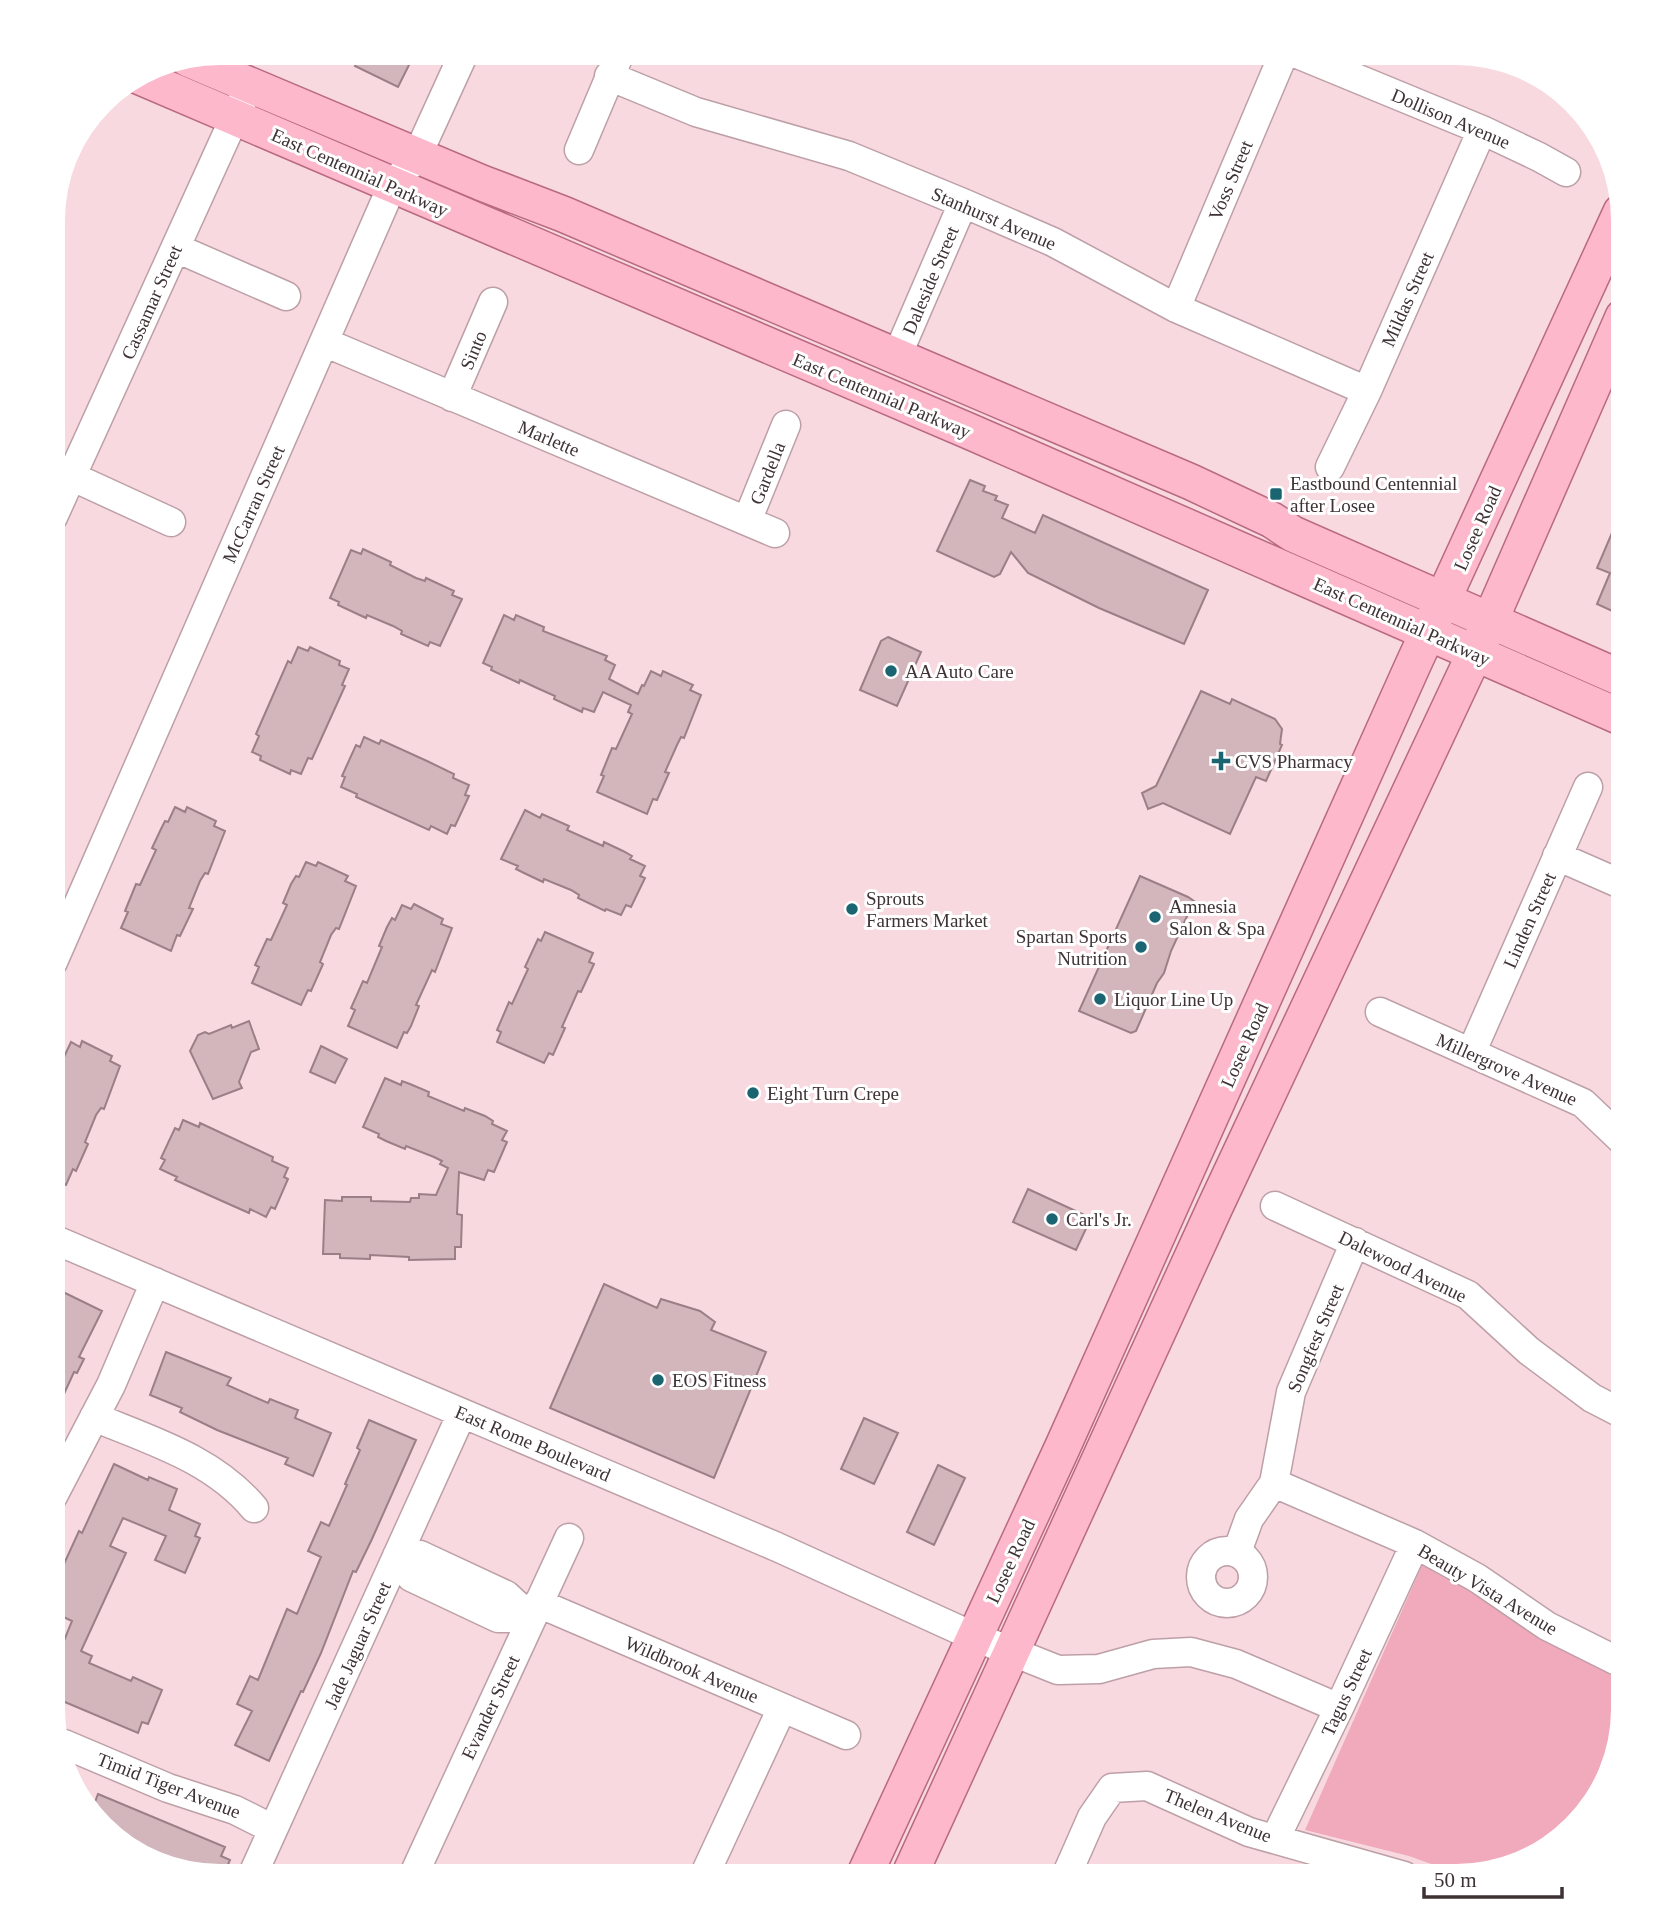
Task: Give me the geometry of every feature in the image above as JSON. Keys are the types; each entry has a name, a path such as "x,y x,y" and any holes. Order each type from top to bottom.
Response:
{"main road":[{"name":"East Centennial Parkway","path":"204,66 563,214 1191,482 1272,520 1293,534 1611,674"},
{"name":"East Centennial Parkway","path":"150,81 971,432 1611,713"},
{"name":"Losee Road","path":"870,1864 1177,1195 1428,632 1611,234"},
{"name":"Losee Road","path":"915,1864 1199,1241 1490,621 1611,344"},
{"path":"971,432 1000,423 1131,478 1191,482"},
{"path":"1199,1241 1198,1204 1205,1182 1209,1124"},
{"path":"1161,1328 1172,1266 1183,1239 1177,1195"}],"street":[{"name":"McCarran Street","path":"65,935 392,186 417,156 458,65"},
{"path":"579,150 615,65"},
{"name":"Stanhurst Avenue","path":"617,65 696,112 849,156 1053,242 1176,308 1367,391"},
{"name":"Voss Street","path":"1176,308 1279,65"},
{"name":"Dollison Avenue","path":"1324,65 1482,130 1539,156 1566,172"},
{"name":"Cassamar Street","path":"65,493 249,85"},
{"name":"Mildas Street","path":"1330,467 1367,391 1482,130"},
{"name":"Daleside Street","path":"897,356 963,204"},
{"path":"176,248 286,296"},
{"name":"Sinto","path":"452,397 493,302"},
{"name":"Marlette","path":"324,342 775,533"},
{"name":"Gardella","path":"747,521 786,425"},
{"path":"73,477 171,522"},
{"name":"Linden Street","path":"1472,1053 1588,788"},
{"path":"1557,856 1611,880"},
{"name":"Millergrove Avenue","path":"1380,1012 1583,1103 1611,1130"},
{"name":"Dalewood Avenue","path":"1275,1206 1468,1295 1529,1351 1592,1398 1611,1408"},
{"name":"Songfest Street","path":"1237,1552 1249,1519 1274,1483 1291,1392 1355,1242"},
{"name":"East Rome Boulevard","path":"65,1244 777,1547 975,1637 1058,1670 1099,1669 1153,1654 1191,1651 1236,1664 1339,1708"},
{"path":"65,1472 94,1418 155,1282"},
{"name":"Jade Jaguar Street","path":"258,1864 463,1413"},
{"path":"94,1418 208,1467 238,1489 254,1508"},
{"name":"Beauty Vista Avenue","path":"1274,1483 1415,1544 1477,1578 1547,1626 1611,1650"},
{"name":"Evander Street","path":"419,1864 569,1538"},
{"name":"Tagus Street","path":"1275,1839 1415,1544"},
{"name":"Wildbrook Avenue","path":"397,1556 411,1577 498,1618 535,1611 846,1735"},
{"path":"710,1864 782,1708"},
{"name":"Timid Tiger Avenue","path":"70,1746 168,1788 234,1810 274,1829"},
{"name":"Thelen Avenue","path":"1072,1864 1092,1817 1112,1788 1147,1786 1249,1832 1360,1864"}],"shaded area":[{"path":"1423,1563 1611,1669 1610,1730 1606,1750 1595,1778 1566,1819 1534,1844 1497,1859 1477,1863 1431,1864 1305,1830"}],"building":[{"path":"356,65 409,65 398,87"},
{"path":"970,480 985,486 983,491 997,496 995,500 1008,505 1002,518 1035,533 1043,515 1208,590 1184,644 1099,608 1028,573 1011,552 1000,574 994,577 937,551"},
{"path":"1611,535 1611,610 1597,604 1610,573 1597,568"},
{"path":"363,549 416,578 425,581 426,578 454,591 452,595 462,599 440,646 430,642 428,646 401,634 402,631 393,626 367,615 366,618 338,605 339,602 330,598 351,550 361,554"},
{"path":"504,615 514,620 516,615 544,627 543,631 607,656 605,660 615,665 609,679 638,694 651,671 661,676 663,671 693,685 690,690 701,695 684,738 681,737 665,772 669,773 657,800 653,799 647,814 597,792 612,748 616,749 632,714 628,712 631,705 603,692 594,712 583,708 582,712 554,699 555,696 491,670 492,667 483,663"},
{"name":"AA Auto Care","path":"888,637 921,652 897,706 860,690 881,641"},
{"path":"298,647 308,651 310,647 340,661 339,665 349,669 342,685 345,686 312,759 308,758 301,774 291,770 290,774 260,760 261,756 252,752 259,736 256,734 288,661 291,663"},
{"name":"CVS Pharmacy","path":"1201,691 1230,704 1232,699 1275,719 1282,729 1282,745 1266,781 1256,777 1230,834 1163,803 1148,809 1142,793 1156,786"},
{"path":"364,737 379,744 381,740 427,761 454,774 453,778 469,785 465,795 469,796 455,826 451,825 447,834 431,826 429,830 356,797 357,794 341,787 345,777 342,776 356,745 360,747"},
{"path":"175,807 185,812 187,807 216,821 214,826 225,831 208,874 205,873 200,881 189,908 193,909 180,936 177,935 171,951 121,928 136,884 140,885 156,850 152,848"},
{"path":"525,810 540,818 542,814 569,826 567,830 603,846 604,842 645,866 640,876 645,878 631,907 626,905 621,915 606,909 605,911 578,898 579,895 571,890 544,879 543,882 501,859"},
{"path":"306,862 316,866 318,862 348,876 345,881 356,886 339,929 336,928 331,935 320,962 323,964 311,991 308,990 301,1005 252,983 259,967 255,965 267,939 271,940 287,905 283,903 291,884 296,876 299,877"},
{"path":"1140,876 1194,901 1164,973 1136,1031 1131,1033 1079,1011"},
{"path":"414,904 443,919 441,924 452,928 435,972 432,970 416,1005 419,1006 411,1026 407,1033 404,1032 397,1048 348,1026 355,1010 351,1008 363,981 367,983 387,927 392,918 395,920 402,905 411,909"},
{"path":"545,932 593,953 589,962 594,964 581,992 578,991 553,1055 549,1053 544,1063 497,1042 501,1032 497,1030 528,969 525,967 538,939 541,941"},
{"path":"249,1021 259,1049 251,1052 239,1082 242,1088 213,1099 190,1051 198,1035 205,1032 209,1034 231,1025 232,1028"},
{"path":"82,1041 112,1056 110,1061 120,1066 104,1109 101,1108 96,1115 85,1142 88,1144 76,1171 73,1169 66,1185 65,1055 71,1042 80,1047"},
{"path":"321,1046 347,1059 335,1083 310,1072"},
{"path":"385,1078 401,1085 402,1081 410,1084 429,1092 428,1096 464,1111 465,1108 485,1116 493,1121 492,1124 507,1131 502,1140 507,1142 494,1172 488,1170 484,1180 459,1172 457,1214 462,1215 461,1247 455,1247 455,1259 409,1260 409,1257 370,1255 370,1259 340,1258 340,1254 323,1254 325,1200 342,1201 342,1197 371,1197 371,1201 410,1202 411,1198 419,1198 419,1194 436,1195 448,1168 434,1157 386,1141 378,1137 379,1134 363,1127"},
{"path":"183,1120 199,1127 200,1123 273,1157 272,1161 288,1168 284,1177 288,1179 275,1209 271,1207 266,1217 250,1209 249,1213 175,1180 177,1177 160,1169 165,1160 161,1158 175,1128 179,1130"},
{"name":"Carl's Jr.","path":"1028,1189 1091,1218 1076,1250 1013,1222"},
{"name":"EOS Fitness","path":"604,1284 657,1308 661,1299 700,1311 715,1322 711,1330 766,1352 714,1478 550,1408"},
{"path":"65,1293 102,1311 79,1357 84,1359 77,1373 74,1372 65,1392"},
{"path":"166,1352 231,1378 227,1385 268,1403 270,1399 298,1410 295,1418 331,1433 313,1476 285,1464 288,1458 217,1430 180,1412 182,1408 150,1395"},
{"path":"864,1418 898,1433 874,1484 841,1469"},
{"path":"369,1420 416,1440 372,1539 356,1572 353,1571 321,1653 269,1761 235,1745 252,1711 237,1704 250,1676 258,1680 287,1609 297,1614 321,1557 308,1551 321,1522 329,1526 347,1485 345,1484 360,1450 357,1448"},
{"path":"114,1464 148,1480 149,1477 177,1489 169,1510 200,1524 195,1536 200,1538 185,1573 155,1560 166,1536 123,1518 110,1546 126,1553 81,1651 92,1656 89,1663 131,1681 133,1677 162,1690 148,1724 142,1722 138,1733 65,1702 65,1638 72,1621 65,1618 65,1562 79,1531 82,1533"},
{"path":"938,1465 965,1478 934,1545 907,1532"},
{"path":"98,1794 225,1847 221,1856 230,1860 228,1864 179,1859 142,1844 110,1819 95,1801"}],"place":[{"name":"Eastbound Centennial after Losee","path":"1276,494"},
{"name":"AA Auto Care","path":"891,671"},
{"name":"CVS Pharmacy","path":"1221,761"},
{"name":"Sprouts Farmers Market","path":"852,909"},
{"name":"Amnesia Salon & Spa","path":"1155,917"},
{"name":"Spartan Sports Nutrition","path":"1141,947"},
{"name":"Liquor Line Up","path":"1100,999"},
{"name":"Eight Turn Crepe","path":"753,1093"},
{"name":"Carl's Jr.","path":"1052,1219"},
{"name":"EOS Fitness","path":"658,1380"}]}
